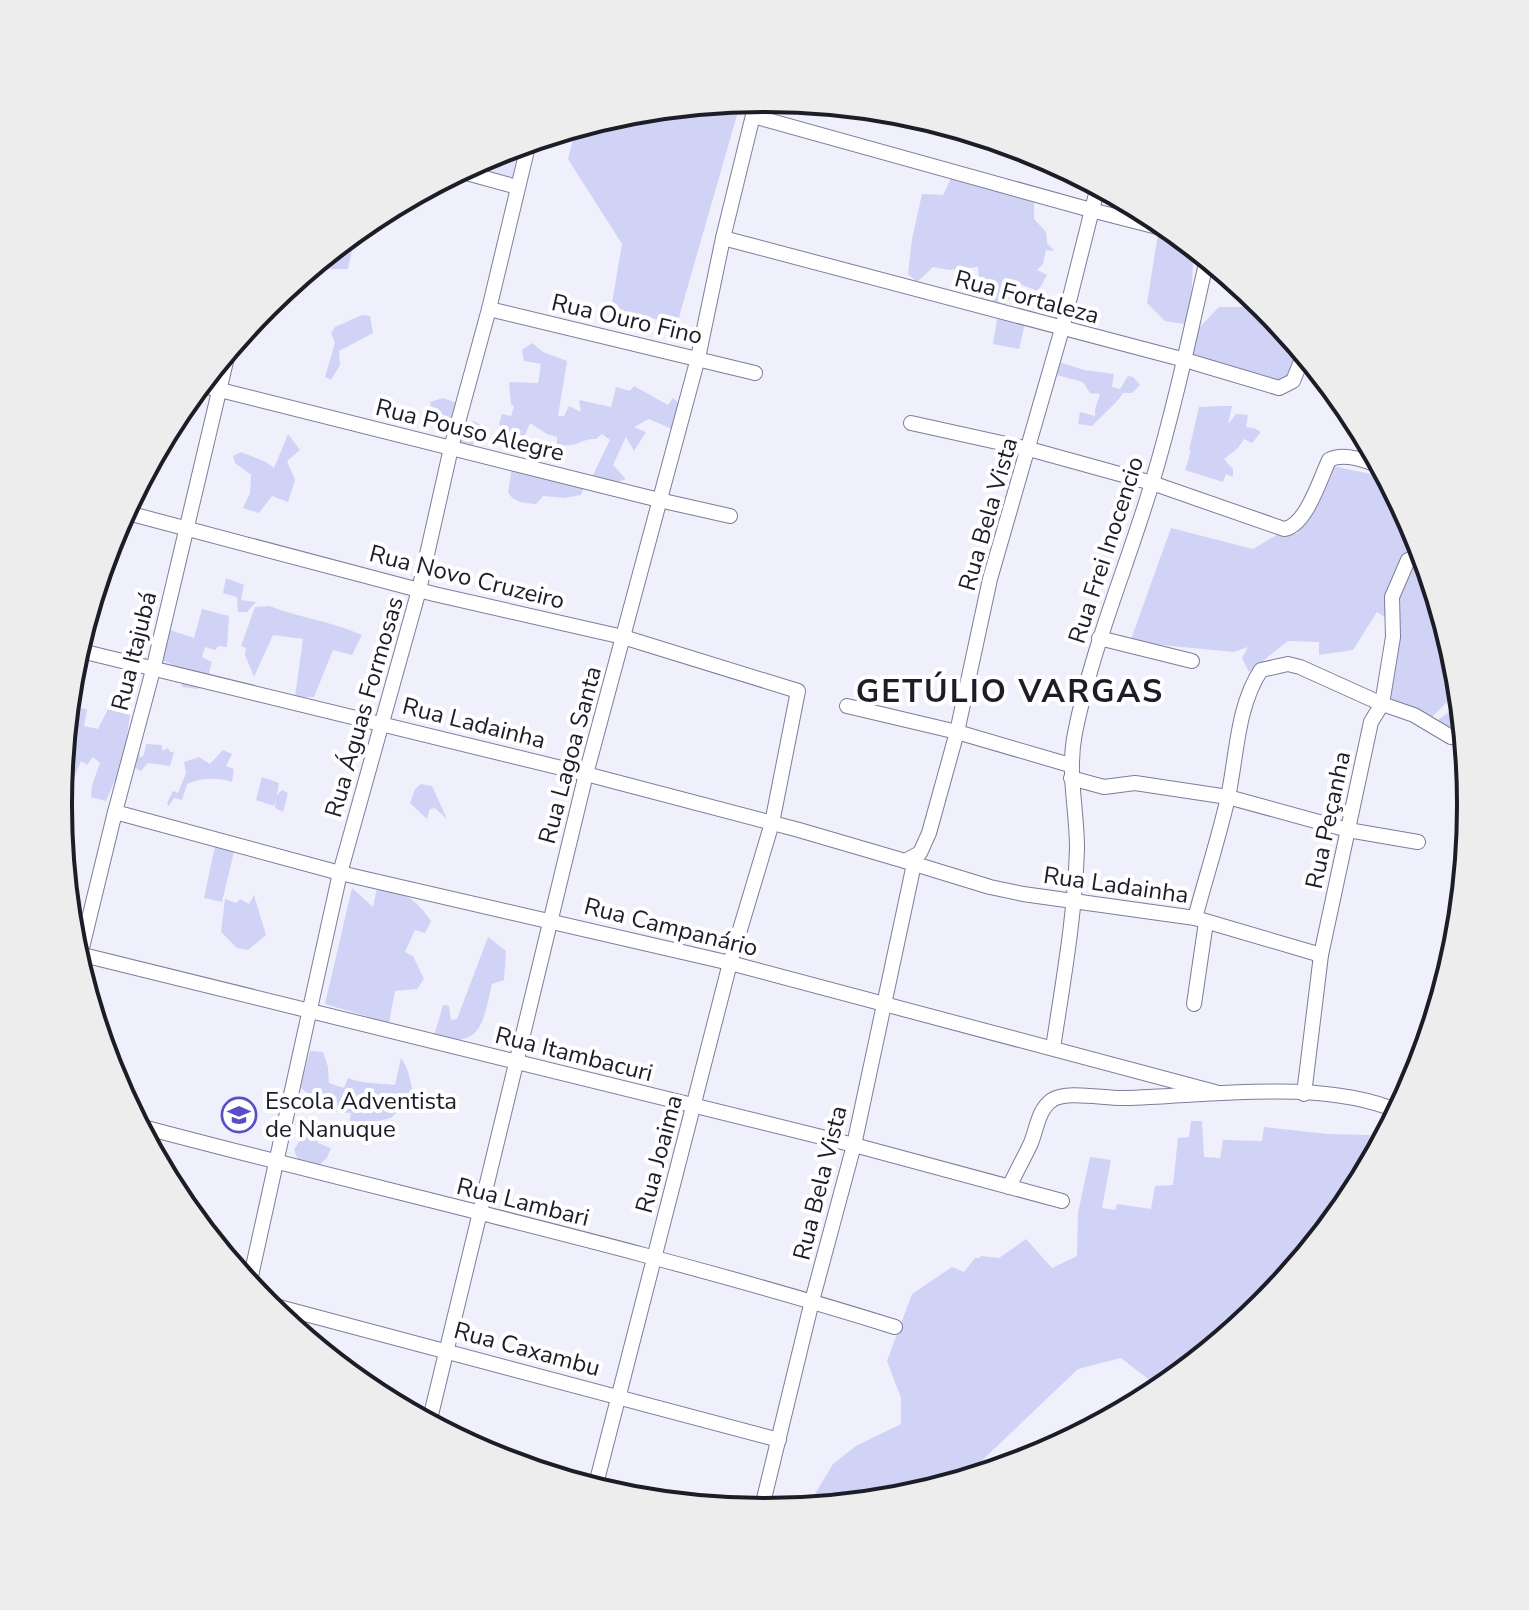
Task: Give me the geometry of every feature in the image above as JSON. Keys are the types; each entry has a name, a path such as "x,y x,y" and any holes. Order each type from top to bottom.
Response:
{"street":[{"name":"Rua Lagoa Santa","path":"432,1412 586,774 698,358 754,112"},
{"path":"753,116 1138,222"},
{"name":"Rua Águas Formosas","path":"252,1271 340,873 419,590 451,448 489,309 525,155"},
{"path":"476,176 517,187"},
{"name":"Rua Bela Vista","path":"764,1498 854,1145 913,859 929,833 957,732 990,579 1062,329 1095,197"},
{"name":"Rua Fortaleza","path":"723,238 1185,360 1279,388 1293,381 1300,366"},
{"name":"Rua Frei Inocencio","path":"1053,1048 1074,900 1077,846 1070,771 1075,733 1099,638 1152,483 1185,360 1204,271"},
{"name":"Rua Ouro Fino","path":"489,309 755,373"},
{"name":"Rua Itajubá","path":"84,934 153,670 225,371"},
{"name":"Rua Pouso Alegre","path":"211,388 730,516"},
{"path":"911,423 1029,449 1152,483 1284,529 1291,528 1301,519 1329,460 1342,456 1365,462"},
{"name":"Rua Novo Cruzeiro","path":"136,515 419,590 623,637 798,691"},
{"name":"Rua Peçanha","path":"1304,1094 1321,955 1371,722 1382,704 1393,637 1392,597 1408,560"},
{"path":"1099,638 1192,661"},
{"name":"Rua Ladainha","path":"89,653 586,774 913,859 990,887 1201,920 1321,955"},
{"path":"1194,1004 1201,920 1239,733 1252,683 1261,670 1274,665 1300,667 1414,715 1453,736"},
{"name":"Rua Joaima","path":"598,1477 730,963 772,823 798,691"},
{"path":"847,706 957,732 1070,771 1104,787 1135,783 1228,797 1348,830 1418,842"},
{"name":"Rua Campanário","path":"115,812 340,873 730,963 1215,1092"},
{"name":"Rua Itambacuri","path":"90,960 310,1009 854,1145 1062,1201"},
{"name":"Rua Campanário","path":"1009,1187 1043,1109 1058,1097 1121,1099 1215,1092 1332,1094 1388,1107"},
{"name":"Rua Lambari","path":"153,1130 655,1258 895,1327"},
{"name":"Rua Caxambu","path":"291,1310 779,1440"}],"shaded area":[{"path":"738,113 677,324 611,309 622,244 568,159 573,140 585,136 674,118"},
{"path":"525,155 517,187 476,176"},
{"path":"954,172 1034,197 1034,219 1046,232 1047,243 1054,251 1046,250 1043,264 1037,270 1047,275 1038,291 1020,284 1004,305 981,299 978,267 949,270 933,267 917,282 908,274 922,194 943,195"},
{"path":"1158,235 1194,263 1190,325 1165,321 1147,303"},
{"path":"352,249 348,269 327,269"},
{"path":"1219,307 1245,307 1294,359 1283,383 1190,355 1195,332"},
{"path":"362,315 370,316 373,333 339,351 340,365 331,380 325,377 335,343 331,333 335,327"},
{"path":"997,319 1025,324 1019,349 993,344"},
{"path":"532,343 543,352 567,361 558,416 564,416 569,406 581,412 579,400 611,407 616,387 630,391 634,386 668,405 673,398 680,404 674,430 649,419 634,427 646,432 634,451 626,437 613,465 626,479 611,484 591,479 610,440 602,434 596,439 574,444 557,444 557,437 530,423 525,435 509,436 499,424 502,414 511,416 514,406 511,404 509,382 538,383 541,364 524,361 522,350"},
{"path":"1059,362 1084,370 1114,374 1112,387 1120,389 1128,376 1140,385 1132,393 1123,393 1092,426 1078,424 1080,412 1095,416 1100,394 1090,393 1083,382 1057,375"},
{"path":"443,398 459,404 455,422 448,417 441,421 432,417 430,402"},
{"path":"1232,406 1228,424 1236,414 1248,415 1246,427 1261,432 1252,443 1244,439 1224,459 1233,469 1233,477 1226,474 1223,482 1185,470 1199,407"},
{"path":"474,421 485,428 482,442 475,442 472,446 456,442 461,425"},
{"path":"288,434 300,450 287,461 295,480 288,502 272,496 259,513 243,508 250,493 251,475 235,463 233,456 241,452 274,468"},
{"path":"1332,466 1372,474 1386,499 1420,582 1444,670 1449,700 1430,719 1385,701 1382,668 1387,619 1377,612 1353,650 1319,655 1319,642 1288,641 1249,672 1242,658 1248,647 1234,652 1130,642 1171,528 1253,549 1280,533 1297,534"},
{"path":"512,467 585,484 581,495 564,498 543,496 536,504 520,502 508,493"},
{"path":"133,524 117,565 125,540"},
{"path":"226,578 244,585 241,600 256,602 247,612 238,612 237,597 223,593"},
{"path":"269,606 362,635 352,655 333,650 314,697 295,697 303,639 273,635 254,677 245,655 246,648 241,646 255,607"},
{"path":"202,609 229,616 227,647 219,646 215,650 205,647 202,657 212,662 208,677 214,680 198,689 182,687 178,667 159,659 170,630 194,638"},
{"path":"79,708 87,709 84,726 98,729 108,709 130,715 121,780 114,782 106,801 91,797 100,763 93,757 87,765 81,761 73,782"},
{"path":"1450,711 1453,732 1451,733 1434,723"},
{"path":"146,744 162,745 162,751 168,748 174,752 170,766 148,763 141,771 135,768 131,762 139,751 140,758 144,755"},
{"path":"223,750 232,754 226,766 234,769 232,782 203,779 192,782 187,784 182,800 174,798 169,806 167,803 173,791 178,793 186,773 184,762 199,757 210,764"},
{"path":"262,777 279,783 277,795 282,790 288,793 283,812 275,808 276,799 274,806 256,800"},
{"path":"421,784 432,786 447,819 435,808 430,809 427,819 410,803 415,789"},
{"path":"215,846 234,852 222,902 204,898"},
{"path":"352,888 373,907 377,888 402,894 415,902 431,921 425,933 415,930 405,952 413,956 424,979 417,989 395,991 389,1023 325,1004"},
{"path":"254,895 266,935 248,950 237,948 221,932 225,899 236,903 240,899 249,904"},
{"path":"488,937 506,951 504,980 492,984 478,1030 462,1039 434,1036 443,1005 449,1006 451,1020 457,1019"},
{"path":"310,1051 323,1052 329,1083 344,1088 348,1078 395,1085 401,1058 414,1094 391,1118 369,1123 363,1141 347,1137 351,1113 318,1110 313,1098 300,1087"},
{"path":"1191,1121 1202,1121 1204,1157 1220,1158 1223,1140 1262,1141 1264,1127 1370,1135 1367,1145 1340,1190 1285,1262 1221,1326 1150,1380 1121,1358 1078,1369 979,1463 900,1484 814,1496 833,1464 856,1446 901,1424 901,1398 887,1361 912,1294 952,1267 964,1272 975,1258 999,1258 1026,1239 1052,1268 1077,1256 1078,1213 1090,1157 1111,1160 1102,1208 1115,1210 1117,1204 1151,1209 1155,1186 1173,1185 1178,1138 1189,1137"},
{"path":"308,1136 331,1148 327,1158 319,1165 299,1163 294,1150 301,1138"}],"place":[{"name":"Escola Adventista de Nanuque","path":"239,1115"}],"district":[{"name":"GETÚLIO VARGAS","path":"1010,691"}]}
